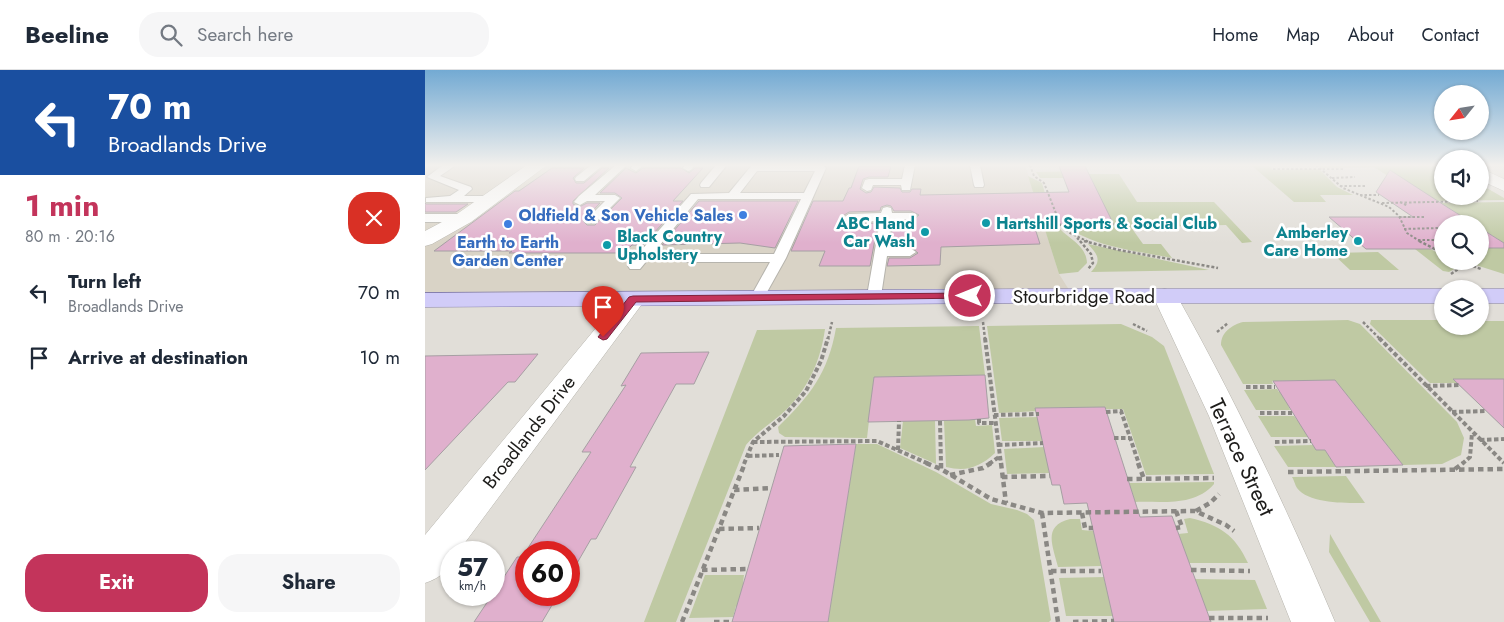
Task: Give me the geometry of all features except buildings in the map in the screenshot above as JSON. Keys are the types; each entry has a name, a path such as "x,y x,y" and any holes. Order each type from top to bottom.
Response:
{"main road":[{"name":"Stourbridge Road","path":"425,300 874,296 1165,296 1434,286"},
{"path":"1489,296 1504,296"}],"street":[{"path":"425,240 464,218 504,191"},
{"name":"Terrace Street","path":"1165,296 1188,340 1267,509 1313,622"},
{"name":"Broadlands Drive","path":"425,565 633,299"}],"lane":[{"path":"452,200 465,191"},
{"path":"580,202 593,191"},
{"path":"732,196 736,191"},
{"path":"757,298 779,258 810,191"},
{"path":"635,266 695,196 808,196"},
{"path":"580,202 615,198 591,220"},
{"path":"430,200 492,199"},
{"path":"849,218 887,214 911,216"},
{"path":"874,296 887,214"},
{"path":"425,218 464,218"},
{"path":"881,252 910,252"},
{"path":"684,258 779,258"}],"path":[{"path":"1047,191 1061,226 1083,244 1091,254 1093,263 1087,271"},
{"path":"1350,191 1381,203 1395,211 1404,228 1417,240 1434,248"},
{"path":"1358,195 1379,195"},
{"path":"1400,202 1408,206"},
{"path":"1381,203 1434,202"},
{"path":"1399,218 1424,217"},
{"path":"1404,228 1434,228"},
{"path":"1070,233 1084,241 1119,250 1223,268"},
{"path":"1417,240 1434,240"},
{"path":"1451,280 1459,270"},
{"path":"1367,317 1358,317 1504,463"},
{"path":"683,622 753,442 793,408 812,384 823,359 833,321 823,320"},
{"path":"991,321 982,321 1006,503"},
{"path":"1125,321 1139,326 1156,336"},
{"path":"1216,333 1229,322"},
{"path":"1426,386 1460,385"},
{"path":"1236,387 1275,387"},
{"path":"1106,412 1121,411 1144,479"},
{"path":"1452,412 1486,411"},
{"path":"1259,414 1292,413"},
{"path":"994,416 1039,414"},
{"path":"979,419 979,423 995,423"},
{"path":"897,450 899,421"},
{"path":"940,421 941,470"},
{"path":"1455,469 1470,457 1473,433"},
{"path":"1114,438 1130,438"},
{"path":"1480,440 1504,439"},
{"path":"753,442 877,441 950,474 991,499 1042,513 1195,511 1226,524 1239,535"},
{"path":"1266,442 1311,441"},
{"path":"998,445 1043,443"},
{"path":"747,456 779,455"},
{"path":"950,474 983,468 1000,457"},
{"path":"1285,478 1282,472 1504,469"},
{"path":"1002,477 1050,476"},
{"path":"1127,479 1219,478"},
{"path":"734,490 771,488"},
{"path":"1195,511 1210,503 1223,489"},
{"path":"1176,511 1182,527 1176,528"},
{"path":"1042,513 1058,622"},
{"path":"1082,513 1085,528 1093,528"},
{"path":"719,529 759,528"},
{"path":"702,570 746,569"},
{"path":"1191,570 1257,571"},
{"path":"1051,571 1101,571"},
{"path":"1209,618 1277,618"},
{"path":"1073,622 1114,621"},
{"path":"714,622 732,622"}],"shaded area":[{"path":"425,191 1033,191 1059,274 1073,296 425,301"}],"green space":[{"path":"1033,191 1044,191 1056,224 1079,246 1086,256 1087,263 1078,272 1059,274"},
{"path":"1097,191 1130,191 1137,202 1214,202 1252,242 1242,243 1226,225 1154,227 1155,229 1133,230 1143,244 1161,244 1172,258 1102,243 1088,238 1065,225 1113,225"},
{"path":"1281,191 1345,191 1353,195 1320,195 1326,202 1294,202"},
{"path":"1411,191 1434,191 1434,201 1427,201"},
{"path":"1489,191 1504,198 1504,200 1489,200"},
{"path":"1489,202 1504,202 1504,243 1489,234 1489,215 1460,215 1444,205 1489,205"},
{"path":"1387,227 1434,251 1434,264"},
{"path":"1088,244 1209,270 1091,272 1098,261 1094,251"},
{"path":"1489,248 1504,248 1504,274 1489,269"},
{"path":"1378,252 1399,270 1350,270 1332,253"},
{"path":"1348,320 1360,324 1457,422 1464,438 1461,455 1442,464 1403,465 1335,380 1272,381 1273,384 1243,384 1221,345 1221,340 1225,333 1235,325 1243,322"},
{"path":"1371,320 1434,320 1434,335 1489,335 1489,321 1504,321 1504,379 1455,379 1457,383 1430,383 1370,324"},
{"path":"1121,324 1152,337 1164,346 1214,474 1146,475 1123,409 1105,409 1104,407 1038,408 1038,411 999,413 987,326"},
{"path":"979,326 985,375 874,377 867,438 785,437 779,433 778,427 808,394 823,371 833,344 836,328"},
{"path":"825,329 817,362 802,391 787,409 746,445 676,622 644,622 757,330"},
{"path":"1277,389 1279,392 1288,392 1296,405 1288,405 1290,410 1256,410 1244,390"},
{"path":"951,413 975,419 976,426 992,425 995,453 984,462 973,467 960,469 946,467 944,421 951,420"},
{"path":"1258,416 1294,416 1297,420 1305,420 1308,437 1271,437"},
{"path":"1039,417 1043,441 1002,441 999,418"},
{"path":"903,421 935,421 936,464 900,448"},
{"path":"856,444 877,444 936,472 991,504 1017,510 1027,514 1034,520 1051,620 1049,622 828,622"},
{"path":"1314,445 1317,450 1325,450 1336,467 1288,467 1274,446"},
{"path":"1044,447 1057,466 1048,466 1049,473 1007,474 1004,449"},
{"path":"1346,476 1365,503 1328,502 1310,497 1297,488 1292,477"},
{"path":"1214,482 1206,491 1188,500 1167,502 1135,502 1129,483"},
{"path":"1190,518 1210,524 1232,538 1248,563 1189,563 1178,534 1188,533 1184,519"},
{"path":"1070,519 1080,519 1082,530 1093,531 1112,558 1099,558 1101,566 1058,567 1052,544 1053,532 1061,522"},
{"path":"1330,534 1381,622 1370,622 1329,552"},
{"path":"705,575 744,575 743,583 754,583 747,606 736,606 733,617 689,618"},
{"path":"1104,577 1105,583 1116,583 1113,616 1066,616 1059,578"},
{"path":"1194,579 1255,580 1267,609 1206,611"}],"place":[{"name":"Oldfield & Son Vehicle Sales","path":"743,215"},
{"name":"Hartshill Sports & Social Club","path":"986,223"},
{"name":"Earth to Earth Garden Center","path":"508,224"},
{"name":"ABC Hand Car Wash","path":"925,232"},
{"name":"Amberley Care Home","path":"1358,241"},
{"name":"Black Country Upholstery","path":"607,245"}],"route":[{"path":"603,337 633,299 970,296"}]}
